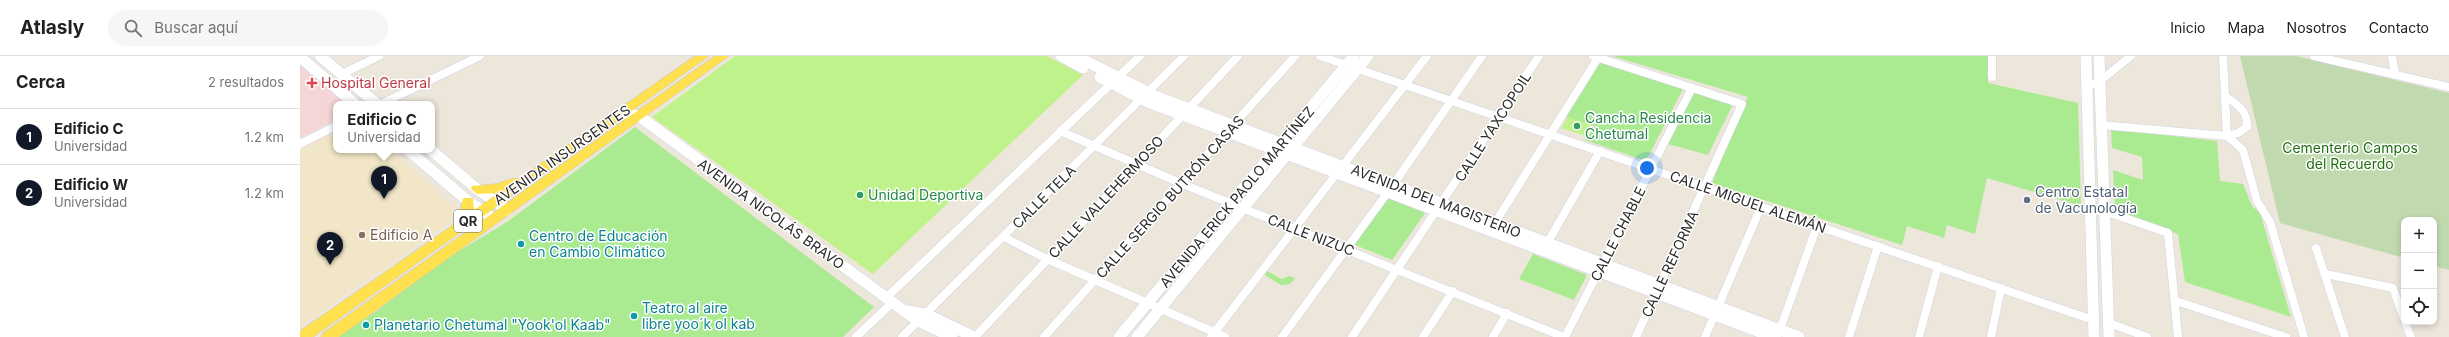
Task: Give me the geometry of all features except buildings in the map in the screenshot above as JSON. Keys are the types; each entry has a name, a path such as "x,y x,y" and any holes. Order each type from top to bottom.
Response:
{"main road":[{"path":"300,56 352,101"},
{"path":"320,56 374,101"},
{"name":"AVENIDA INSURGENTES","path":"328,337 507,210 631,111 703,56"},
{"name":"AVENIDA INSURGENTES","path":"302,337 532,176 631,111 723,56"},
{"name":"AVENIDA ERICK PAOLO MARTÍNEZ","path":"1119,337 1280,147 1354,56"},
{"name":"AVENIDA ERICK PAOLO MARTÍNEZ","path":"1136,337 1368,56"},
{"path":"2086,56 2094,337"},
{"path":"2099,56 2109,337"},
{"name":"AVENIDA DEL MAGISTERIO","path":"1070,57 1145,96 1716,310 1777,335 1799,337"},
{"name":"AVENIDA NICOLÁS BRAVO","path":"631,111 889,301 904,310 974,337"},
{"path":"412,153 468,201 494,219"},
{"path":"435,153 477,189 507,210"},
{"path":"477,189 496,189 532,176"},
{"path":"452,232 467,213 468,201"},
{"name":"AVENIDA DEL MAGISTERIO","path":"1440,207 1495,223 1545,247"},
{"path":"440,240 454,247"},
{"name":"AVENIDA NICOLÁS BRAVO","path":"922,317 952,337"}],"street":[{"path":"342,74 379,56"},
{"path":"387,101 480,56"},
{"path":"856,337 889,301 1060,131 1140,56"},
{"name":"CALLE TELA","path":"902,337 1184,56"},
{"name":"CALLE VALLEHERMOSO","path":"974,337 1238,56"},
{"name":"CALLE SERGIO BUTRÓN CASAS","path":"1044,337 1295,56"},
{"name":"CALLE MIGUEL ALEMÁN","path":"1320,56 2094,320"},
{"path":"1212,335 1427,56"},
{"path":"1282,337 1390,188 1482,56"},
{"name":"CALLE YAXCOPOIL","path":"1352,337 1440,207 1539,56"},
{"path":"1992,56 1992,77"},
{"path":"2087,87 2100,81 2131,56"},
{"path":"2223,56 2227,136 2243,150 2257,201 2270,222 2304,337"},
{"path":"2315,56 2449,88"},
{"path":"2392,56 2395,75"},
{"path":"1495,223 1595,57 1692,88"},
{"name":"CALLE REFORMA","path":"1636,337 1706,187 1742,104 1692,88"},
{"name":"CALLE CHABLE","path":"1565,337 1692,88"},
{"path":"2101,125 2227,136 2238,133 2247,127 2248,120 2245,112 2225,96"},
{"path":"300,144 333,128"},
{"name":"CALLE NIZUC","path":"1060,131 1180,183 1294,229 1398,268 1565,337"},
{"path":"1545,247 1600,151"},
{"path":"1705,337 1761,207"},
{"path":"2090,209 2105,212 2168,233 2176,301 2178,337"},
{"path":"1777,335 1817,226"},
{"path":"1004,237 1047,259 1148,302 1212,335 1225,337"},
{"path":"1848,337 1878,246"},
{"path":"2316,248 2326,274 2345,337"},
{"path":"1919,337 1938,266"},
{"path":"2326,274 2393,288 2401,312"},
{"path":"1991,337 2001,288"},
{"path":"1424,337 1453,291"},
{"path":"2176,301 2286,337"},
{"path":"1493,337 1507,313"},
{"path":"2109,323 2147,337"},
{"path":"2406,325 2410,337"}],"shaded area":[{"name":"Hospital General","path":"300,63 344,101 333,101 333,122 300,138"},
{"path":"333,133 333,153 394,153 462,214 300,327 300,150"}],"green space":[{"name":"Unidad Deportiva","path":"735,56 1047,56 1083,75 873,274 652,117"},
{"path":"1612,56 1988,56 1988,83 2078,103 2081,206 1987,178 1975,234 1947,225 1944,238 1907,226 1902,245 1712,183 1748,97"},
{"name":"Cementerio Campos del Recuerdo","path":"2240,56 2296,56 2449,93 2449,270 2437,267 2437,217 2401,217 2401,257 2280,223"},
{"path":"1599,59 1684,87 1646,161 1585,140 1595,126 1563,116"},
{"path":"1694,89 1734,102 1708,155 1668,144"},
{"name":"Cancha Residencia Chetumal","path":"1568,117 1593,125 1586,136 1561,128"},
{"path":"635,127 874,307 843,337 337,337 377,311 426,271 507,222"},
{"path":"2111,129 2217,141 2220,181 2243,184 2252,206 2260,213 2291,317 2185,282 2178,234 2115,212 2113,170 2143,180 2142,157 2112,148"},
{"path":"1386,197 1425,213 1392,260 1353,244"},
{"path":"1533,254 1587,275 1574,300 1519,279"},
{"path":"1267,271 1282,279 1289,276 1295,278 1290,284 1281,285 1265,275"}],"place":[{"name":"Hospital General","path":"312,83"},
{"name":"Cancha Residencia Chetumal","path":"1577,126"},
{"name":"Unidad Deportiva","path":"860,195"},
{"name":"Edificio C","path":"384,199"},
{"name":"Centro Estatal de Vacunología","path":"2027,200"},
{"name":"Edificio A","path":"362,235"},
{"name":"Centro de Educación en Cambio Climático","path":"521,244"},
{"name":"Edificio W","path":"330,265"},
{"name":"Teatro al aire libre yoo´k ol kab","path":"634,316"},
{"name":"Planetario Chetumal \"Yook'ol Kaab\"","path":"366,325"}]}
